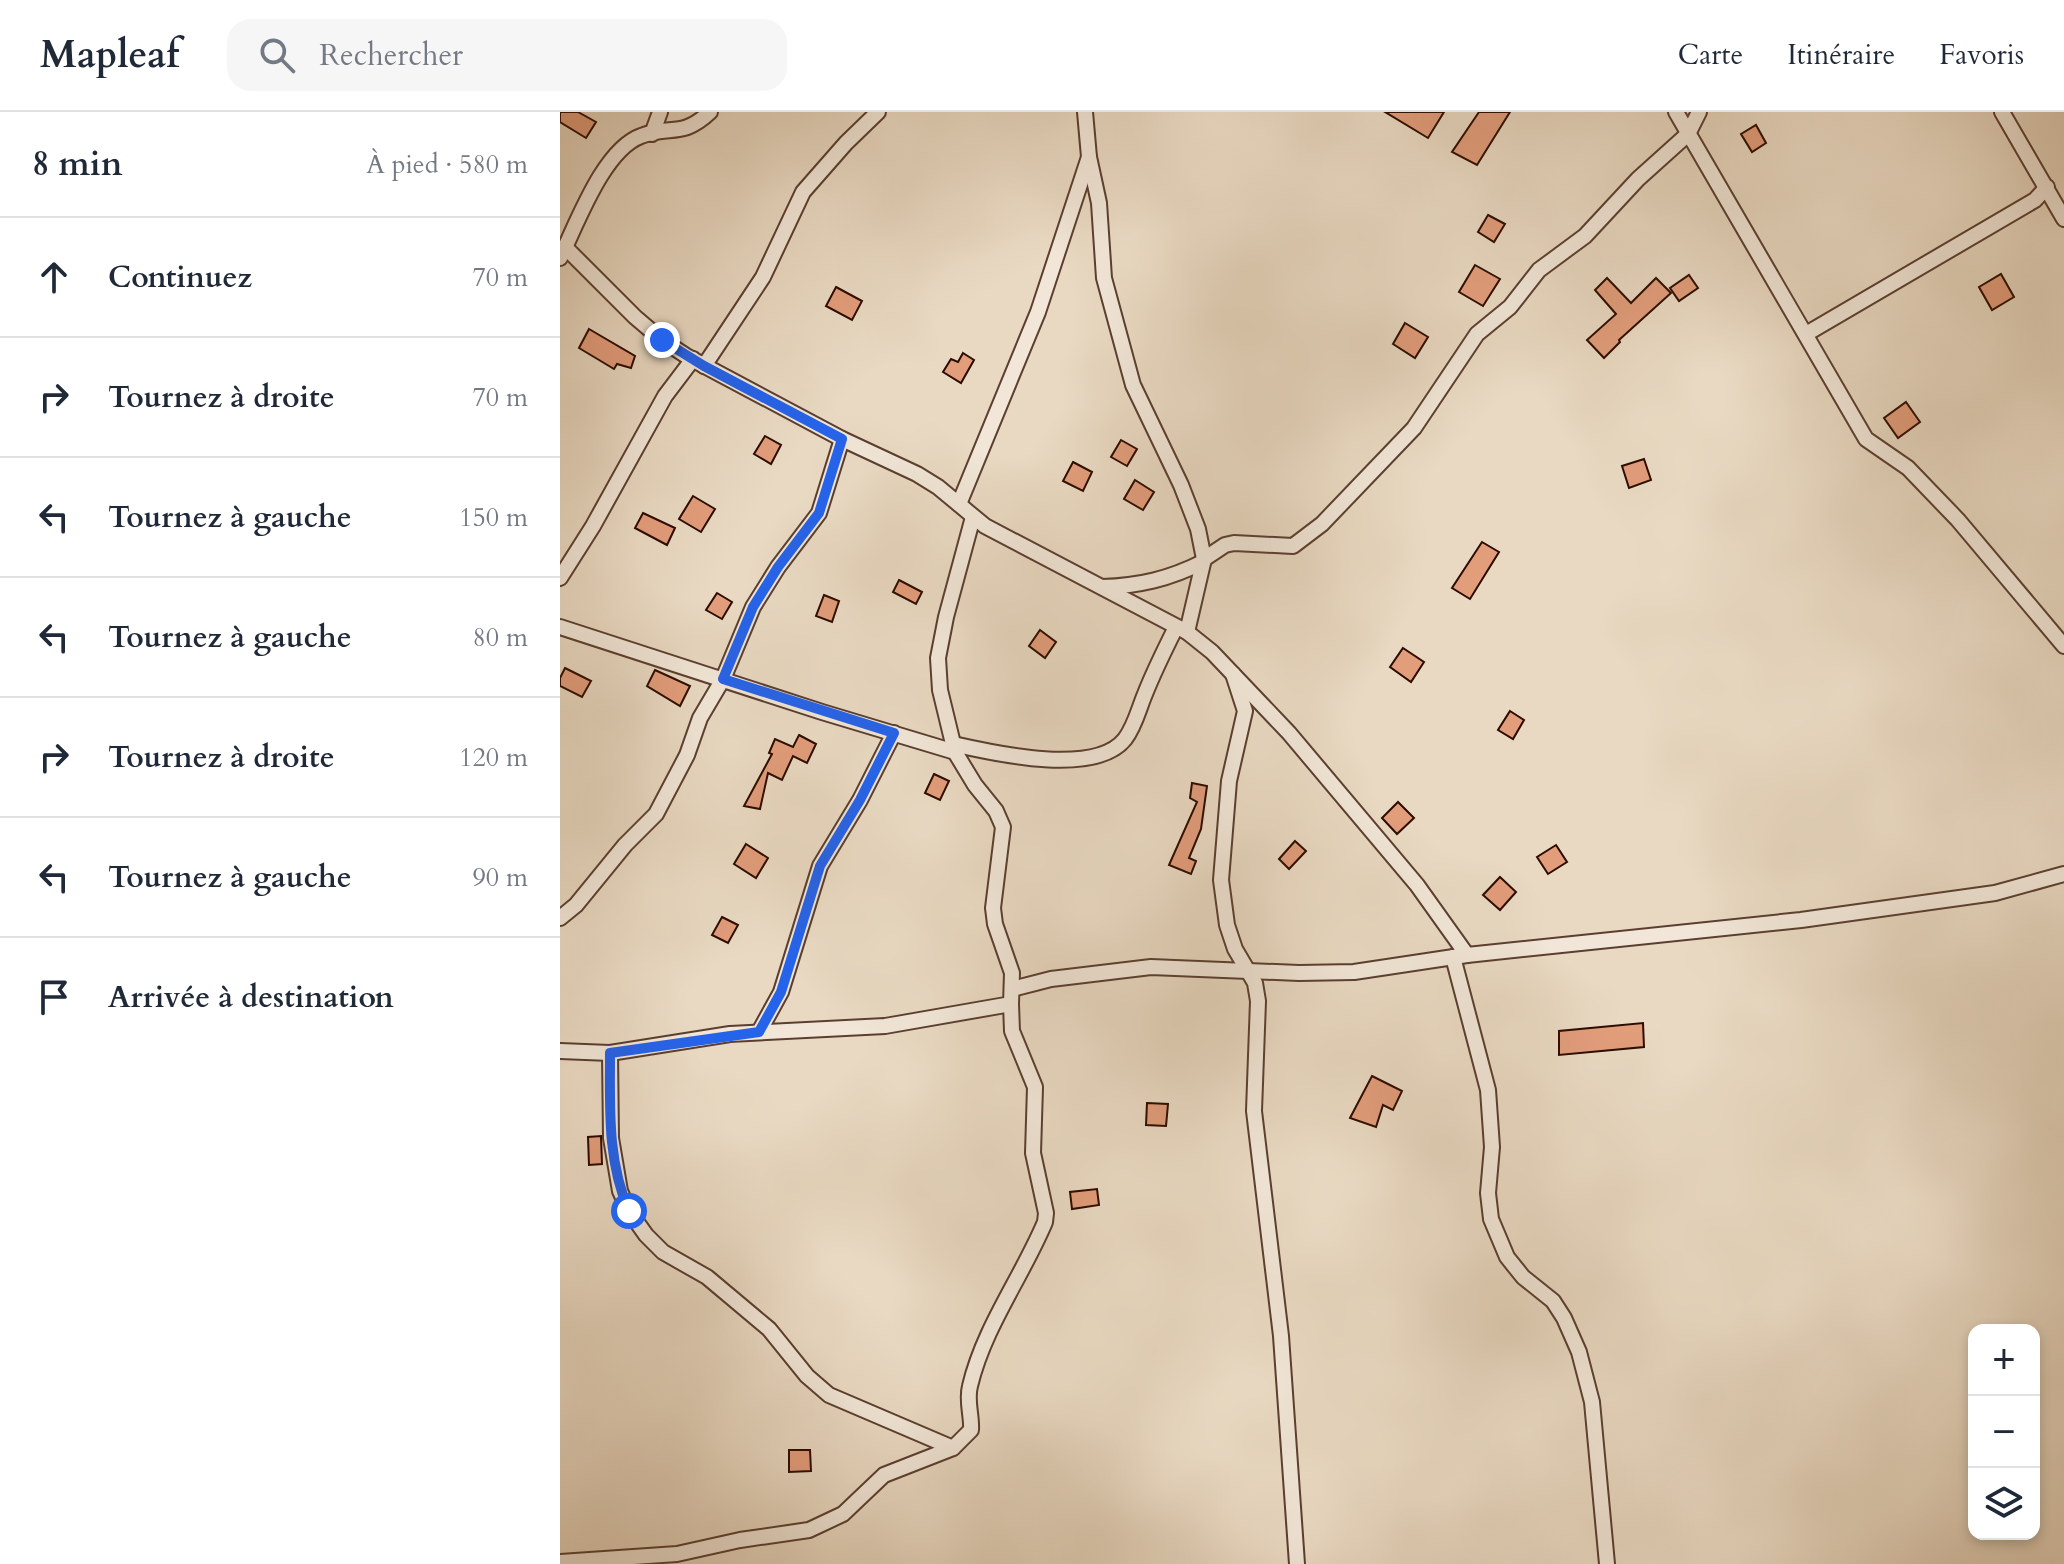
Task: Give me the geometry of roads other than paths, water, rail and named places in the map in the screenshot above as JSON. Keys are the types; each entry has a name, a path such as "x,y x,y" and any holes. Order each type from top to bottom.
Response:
{"street":[{"path":"652,134 660,112"},
{"path":"710,112 693,127 643,134 627,143 596,183 563,245 662,340 842,439 917,474 973,517 1181,630 1233,674 1289,733 1417,885 1460,956 1488,1090 1492,1147 1488,1193 1491,1219 1507,1257 1523,1277 1553,1301 1579,1352 1592,1402 1607,1564"},
{"path":"560,578 593,526 665,396 699,363 763,277 803,192 878,112"},
{"path":"560,627 894,733 954,748 1063,760 1113,749 1125,740 1181,630 1204,561 1191,509 1133,385 1104,278 1099,203 1089,157 1085,112"},
{"path":"1676,112 1866,439 1908,468 1958,520 2064,646"},
{"path":"1097,587 1132,586 1165,580 1204,561 1225,545 1234,543 1293,546 1322,524 1414,428 1477,334 1510,307 1539,270 1585,236 1638,179 1688,134 1699,112"},
{"path":"2002,112 2064,219"},
{"path":"959,504 1038,312 1089,157"},
{"path":"1806,334 2035,200 2047,187"},
{"path":"560,918 576,905 625,845 656,814 687,755 700,718 723,679 753,607 778,567 819,513 842,439"},
{"path":"560,1562 677,1554 740,1540 809,1530 843,1514 884,1475 953,1448 971,1430 969,1388 1003,1303 1045,1222 1046,1213 1033,1153 1035,1087 1012,1031 1012,973 995,924 993,908 1003,827 996,811 975,785 954,748 940,690 938,658 973,517"},
{"path":"1233,674 1245,711 1229,781 1221,880 1227,925 1235,949 1255,983 1259,1024 1254,1111 1281,1336 1297,1564"},
{"path":"759,1032 781,992 820,866 853,813 894,733"},
{"path":"560,1051 610,1053 759,1032 885,1026 988,1010 1051,979 1151,967 1354,972 1460,956 1801,920 1995,893 2064,874"},
{"path":"610,1053 611,1138 620,1191 629,1211 646,1235 663,1252 696,1268 769,1329 807,1376 829,1395 953,1448"}]}
